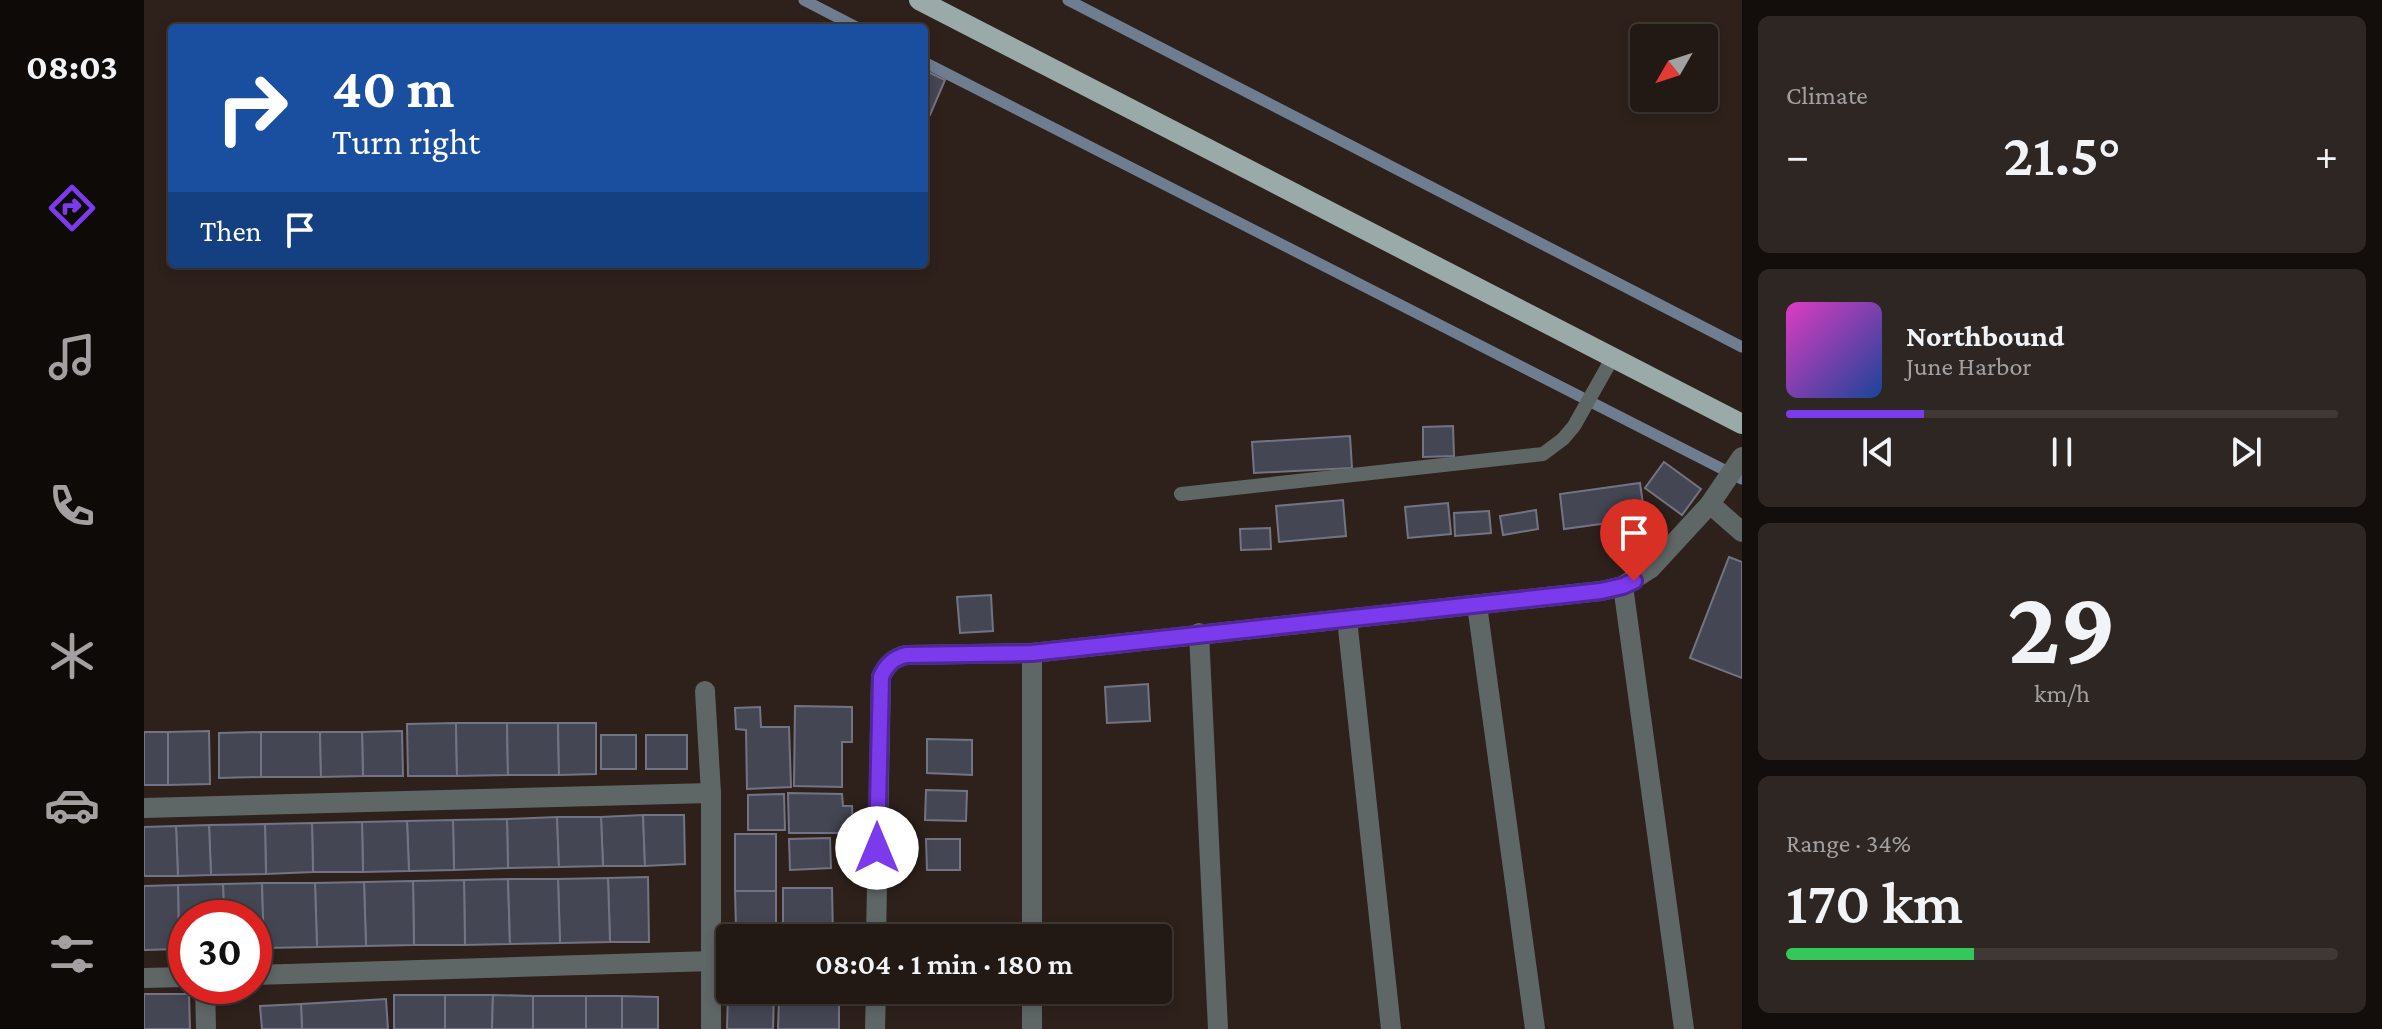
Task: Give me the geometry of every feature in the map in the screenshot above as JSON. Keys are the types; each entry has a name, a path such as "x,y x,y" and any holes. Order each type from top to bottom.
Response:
{"main road":[{"path":"919,0 1742,424"}],"street":[{"path":"876,924 881,677 897,657 1032,653 1601,591 1623,586 1651,568 1710,504 1742,457"},
{"path":"1710,504 1742,532"},
{"path":"1623,586 1684,1029"},
{"path":"1477,605 1535,1029"},
{"path":"1347,619 1391,1029"},
{"path":"1199,633 1218,1029"},
{"path":"1032,653 1032,924"},
{"path":"705,691 711,793 711,1029"},
{"path":"144,808 711,793"},
{"path":"272,974 712,961"},
{"path":"144,978 168,977"},
{"path":"205,1004 206,1029"},
{"path":"875,1029 876,1004"},
{"path":"1032,1004 1032,1029"}],"lane":[{"path":"1181,494 1543,454 1574,426 1613,357"}],"building":[{"path":"928,72 945,80 928,114"},
{"path":"1453,426 1454,456 1423,457 1423,427"},
{"path":"1350,436 1352,468 1254,473 1252,442"},
{"path":"1664,462 1701,489 1682,515 1645,488"},
{"path":"1640,483 1645,518 1564,529 1560,494"},
{"path":"1343,500 1346,536 1279,542 1276,506"},
{"path":"1448,503 1451,534 1408,538 1405,507"},
{"path":"1536,510 1538,529 1503,535 1500,516"},
{"path":"1489,511 1491,533 1455,536 1454,513"},
{"path":"1270,528 1271,549 1241,550 1240,529"},
{"path":"1729,557 1742,562 1742,678 1690,658"},
{"path":"991,595 993,631 960,633 957,597"},
{"path":"1148,684 1150,721 1107,723 1105,687"},
{"path":"795,706 852,707 852,742 842,742 842,787 794,786"},
{"path":"760,707 761,727 789,727 791,787 747,789 746,730 736,729 735,708"},
{"path":"456,723 457,776 408,776 407,724"},
{"path":"456,723 507,723 508,775 457,776"},
{"path":"507,723 558,723 559,775 508,775"},
{"path":"558,723 596,723 596,774 559,775"},
{"path":"209,731 210,784 168,785 168,732"},
{"path":"402,731 403,776 363,776 362,732"},
{"path":"144,732 168,732 168,785 144,785"},
{"path":"261,732 261,777 219,778 219,733"},
{"path":"261,732 320,732 321,777 261,777"},
{"path":"320,732 362,732 363,776 321,777"},
{"path":"601,735 636,735 636,769 601,769"},
{"path":"646,735 687,735 687,769 646,769"},
{"path":"927,739 972,740 972,775 927,773"},
{"path":"926,790 967,791 966,821 925,820"},
{"path":"788,793 842,794 843,806 852,806 853,833 789,833"},
{"path":"784,794 785,830 748,830 748,795"},
{"path":"643,815 645,866 603,866 601,817"},
{"path":"643,815 684,815 685,864 645,866"},
{"path":"557,817 559,867 508,868 507,819"},
{"path":"557,817 601,817 603,866 559,867"},
{"path":"507,819 508,868 454,870 453,820"},
{"path":"453,820 454,870 409,871 407,821"},
{"path":"407,821 409,871 363,872 362,822"},
{"path":"362,822 363,872 313,872 312,823"},
{"path":"312,823 313,872 266,874 265,824"},
{"path":"265,824 266,874 211,875 209,825"},
{"path":"209,825 211,875 178,876 176,826"},
{"path":"176,826 178,876 144,876 144,827"},
{"path":"735,834 776,834 776,891 735,891"},
{"path":"830,838 831,868 790,870 789,839"},
{"path":"926,839 960,839 960,870 927,870"},
{"path":"648,877 649,942 610,942 608,878"},
{"path":"608,878 610,942 560,943 558,879"},
{"path":"508,879 510,944 465,945 464,880"},
{"path":"508,879 558,879 560,943 510,944"},
{"path":"464,880 465,945 414,945 413,881"},
{"path":"413,881 414,945 366,946 364,882"},
{"path":"364,882 366,946 317,947 315,883"},
{"path":"262,883 263,900 223,900 223,884"},
{"path":"262,883 315,883 317,947 272,948 272,900 263,900"},
{"path":"223,884 223,900 178,900 178,885"},
{"path":"178,885 178,900 168,900 168,949 144,950 144,886"},
{"path":"783,888 832,888 833,924 783,924"},
{"path":"735,891 776,891 776,924 736,924"},
{"path":"144,994 168,994 168,1004 189,1004 190,1029 144,1029"},
{"path":"394,995 445,995 445,1029 394,1029"},
{"path":"445,995 493,995 492,1029 445,1029"},
{"path":"493,995 533,996 533,1029 492,1029"},
{"path":"533,996 586,996 586,1029 533,1029"},
{"path":"586,996 622,996 622,1029 586,1029"},
{"path":"622,996 658,997 658,1029 622,1029"},
{"path":"386,999 388,1029 302,1029 301,1004"},
{"path":"301,1004 302,1029 262,1029 260,1006"},
{"path":"728,1004 774,1004 773,1029 727,1029"},
{"path":"779,1004 839,1004 839,1029 778,1029"}],"waterway":[{"path":"804,0 850,24"},
{"path":"1068,0 1742,347"},
{"path":"928,64 1742,479"}],"route":[{"path":"877,848 881,677 897,657 1032,653 1601,591 1634,581"}]}
